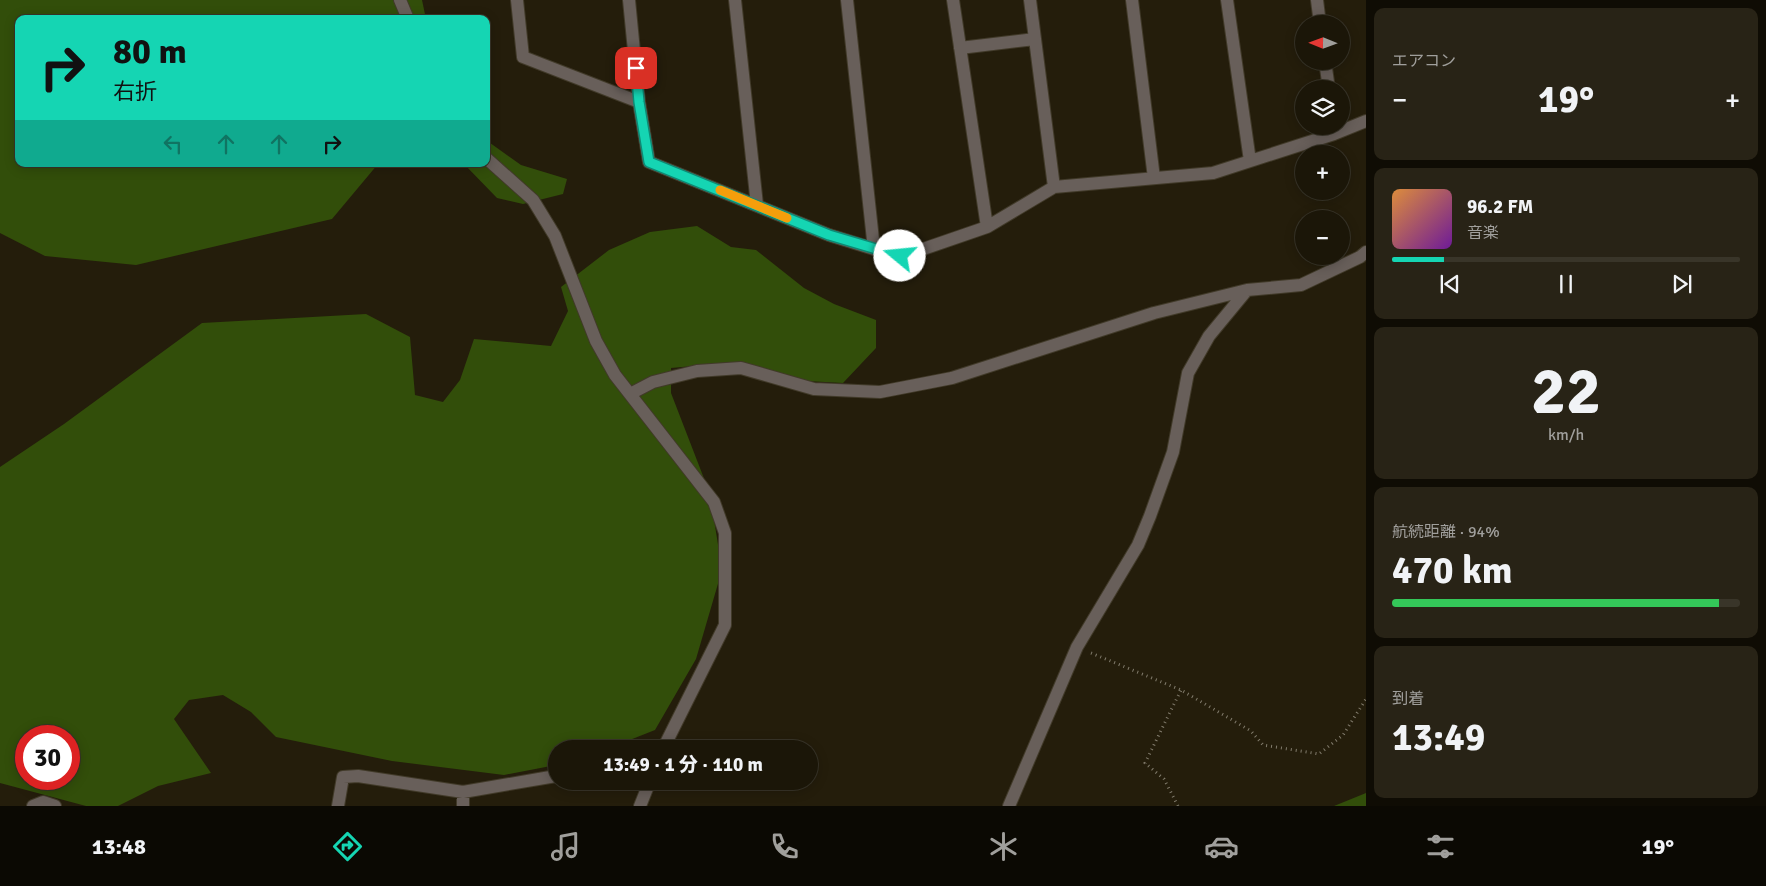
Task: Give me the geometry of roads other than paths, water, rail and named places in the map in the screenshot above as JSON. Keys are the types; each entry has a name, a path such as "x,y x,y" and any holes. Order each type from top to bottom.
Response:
{"street":[{"path":"400,0 406,15"},
{"path":"517,0 523,57 639,102"},
{"path":"629,0 639,102 649,162 829,235 900,256 987,227 1054,187 1213,173 1320,135"},
{"path":"735,0 757,206"},
{"path":"847,0 874,249"},
{"path":"953,0 987,227"},
{"path":"1030,0 1054,187"},
{"path":"1132,0 1154,178"},
{"path":"1228,0 1250,161"},
{"path":"1317,0 1319,15"},
{"path":"960,48 1035,39"},
{"path":"1350,126 1366,121"},
{"path":"490,162 533,200 555,236 596,341 615,374 714,502 725,534 725,625 668,740"},
{"path":"630,394 653,382 697,371 741,368 814,389 880,392 952,378 1154,313 1247,290 1300,285 1360,257 1366,252"},
{"path":"1009,806 1077,647 1138,545 1150,516 1173,452 1188,373 1209,336 1247,290"},
{"path":"338,806 343,777 358,776 464,792 548,777"},
{"path":"640,806 646,790"},
{"path":"463,806 464,792"},
{"path":"32,806 43,802 55,806"}]}
